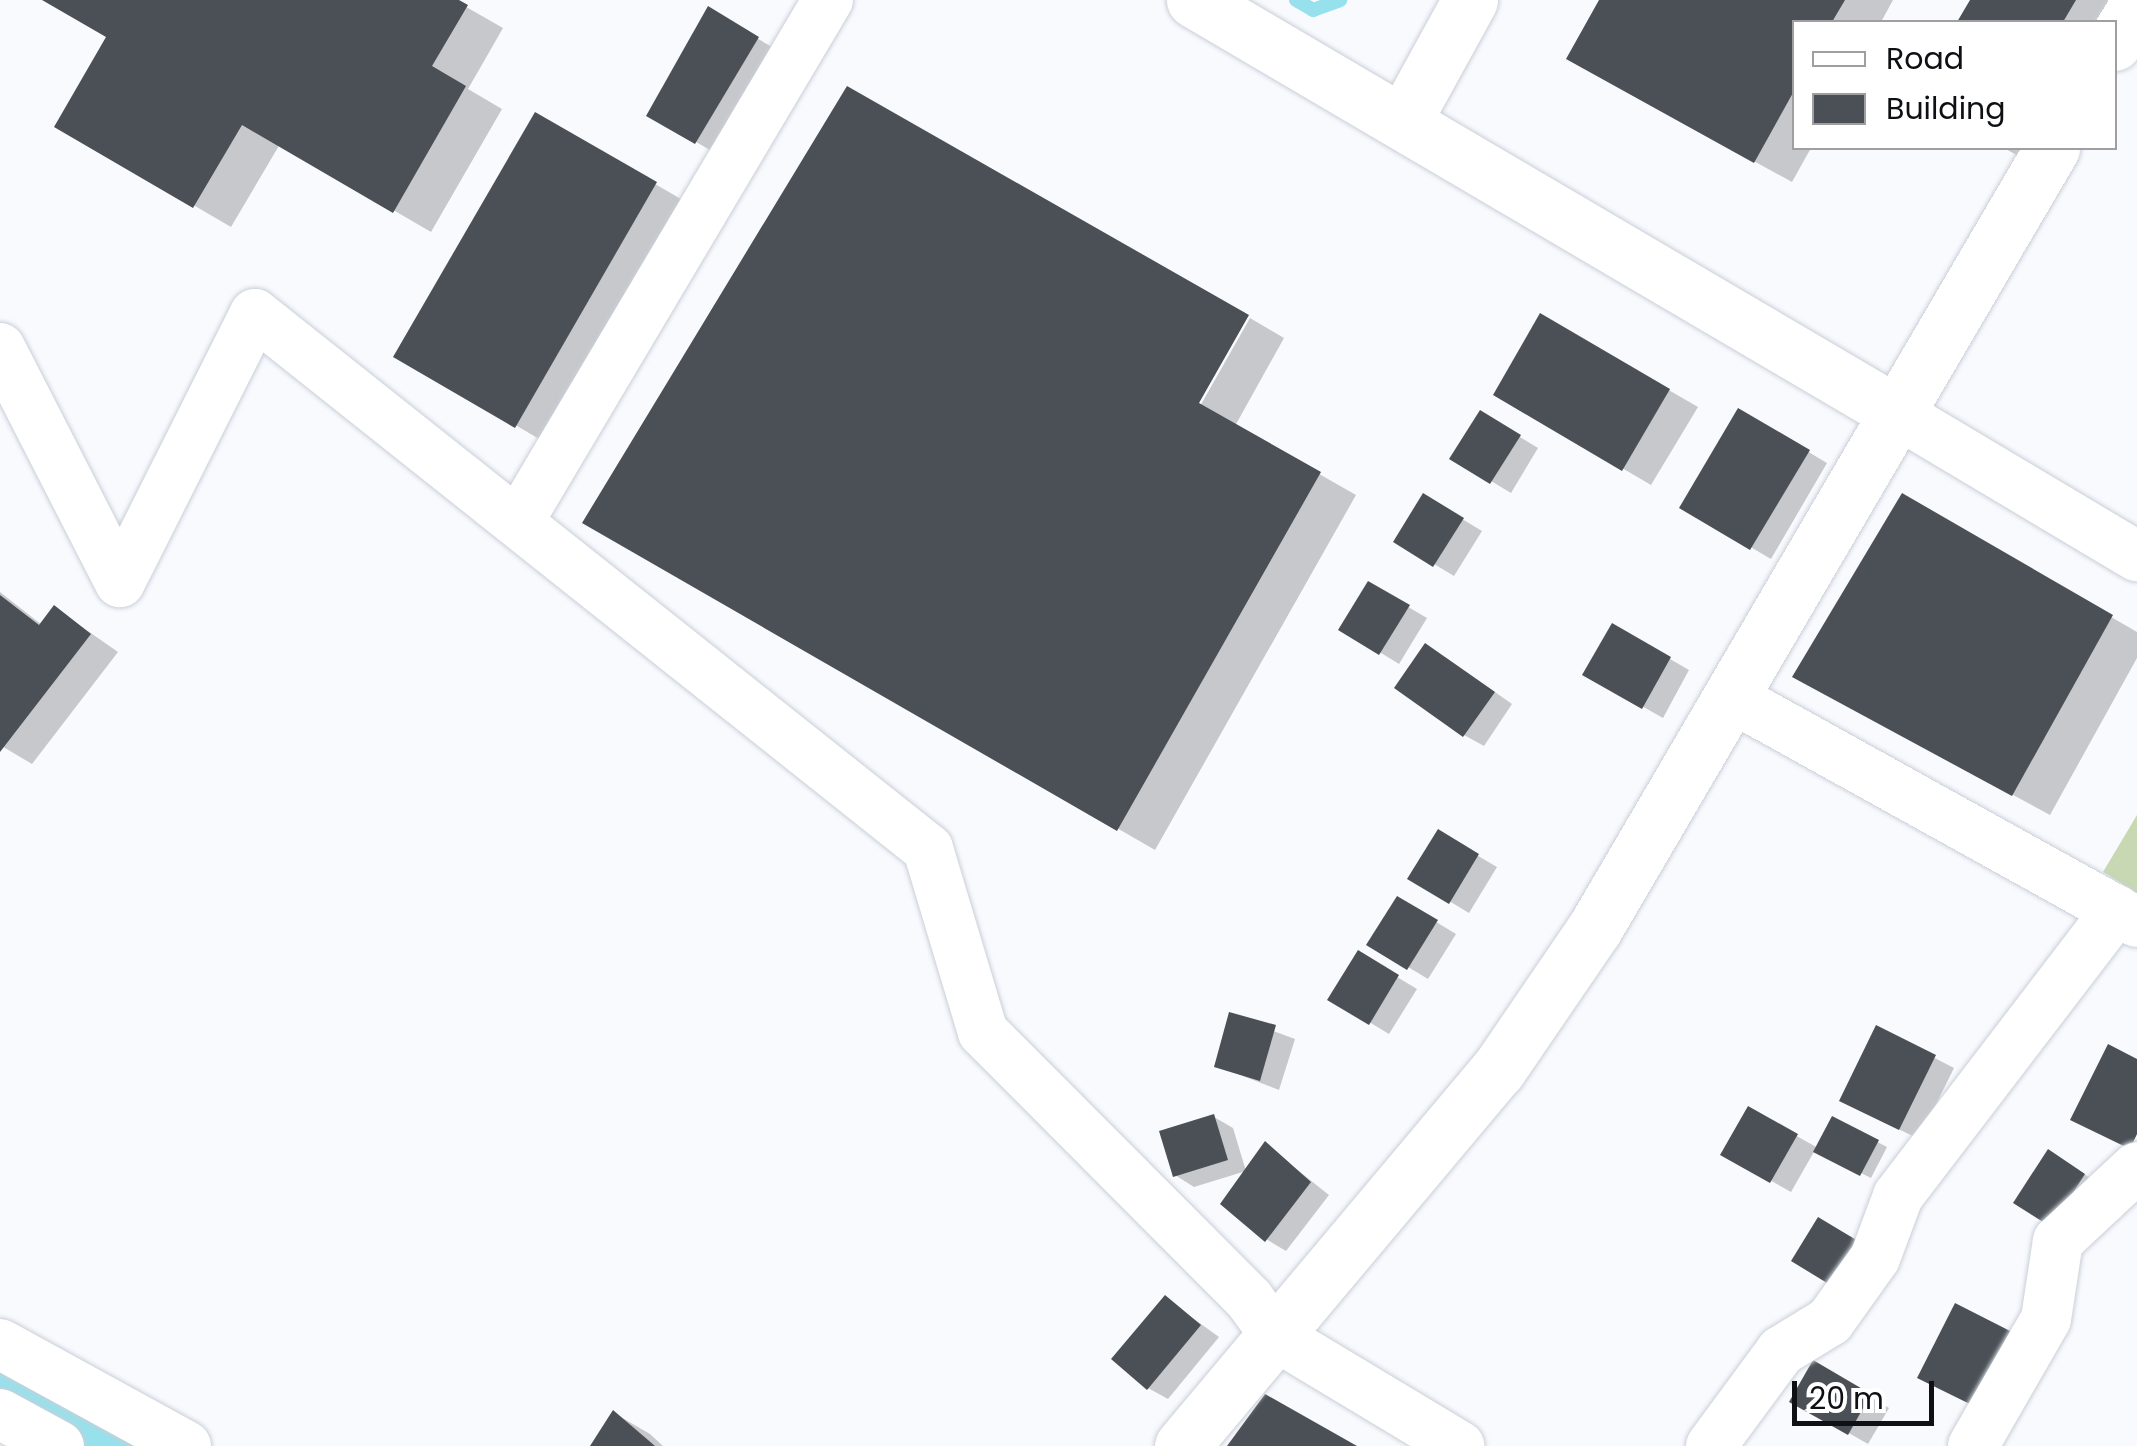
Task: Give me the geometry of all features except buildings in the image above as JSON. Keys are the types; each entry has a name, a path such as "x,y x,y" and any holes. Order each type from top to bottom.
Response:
{"street":[{"path":"518,522 828,0"},
{"path":"1194,0 2137,556"},
{"path":"1403,122 1470,0"},
{"path":"2117,37 2137,5"},
{"path":"1182,1446 1498,1070 1595,928 2051,150"},
{"path":"0,348 120,582 255,314 928,849 983,1032 1249,1299 1276,1336 1459,1446"},
{"path":"1711,1446 1781,1351 1830,1321 1875,1258 1898,1196 2127,916 1731,697"},
{"path":"1973,1446 2046,1318 2058,1242 2137,1167"},
{"path":"0,1344 111,1428 186,1446"},
{"path":"0,1414 58,1446"}],"green space":[{"path":"2137,815 2137,893 2103,872"}],"waterway":[{"path":"1296,0 1313,10 1340,0"},
{"path":"0,1380 125,1446"}]}
